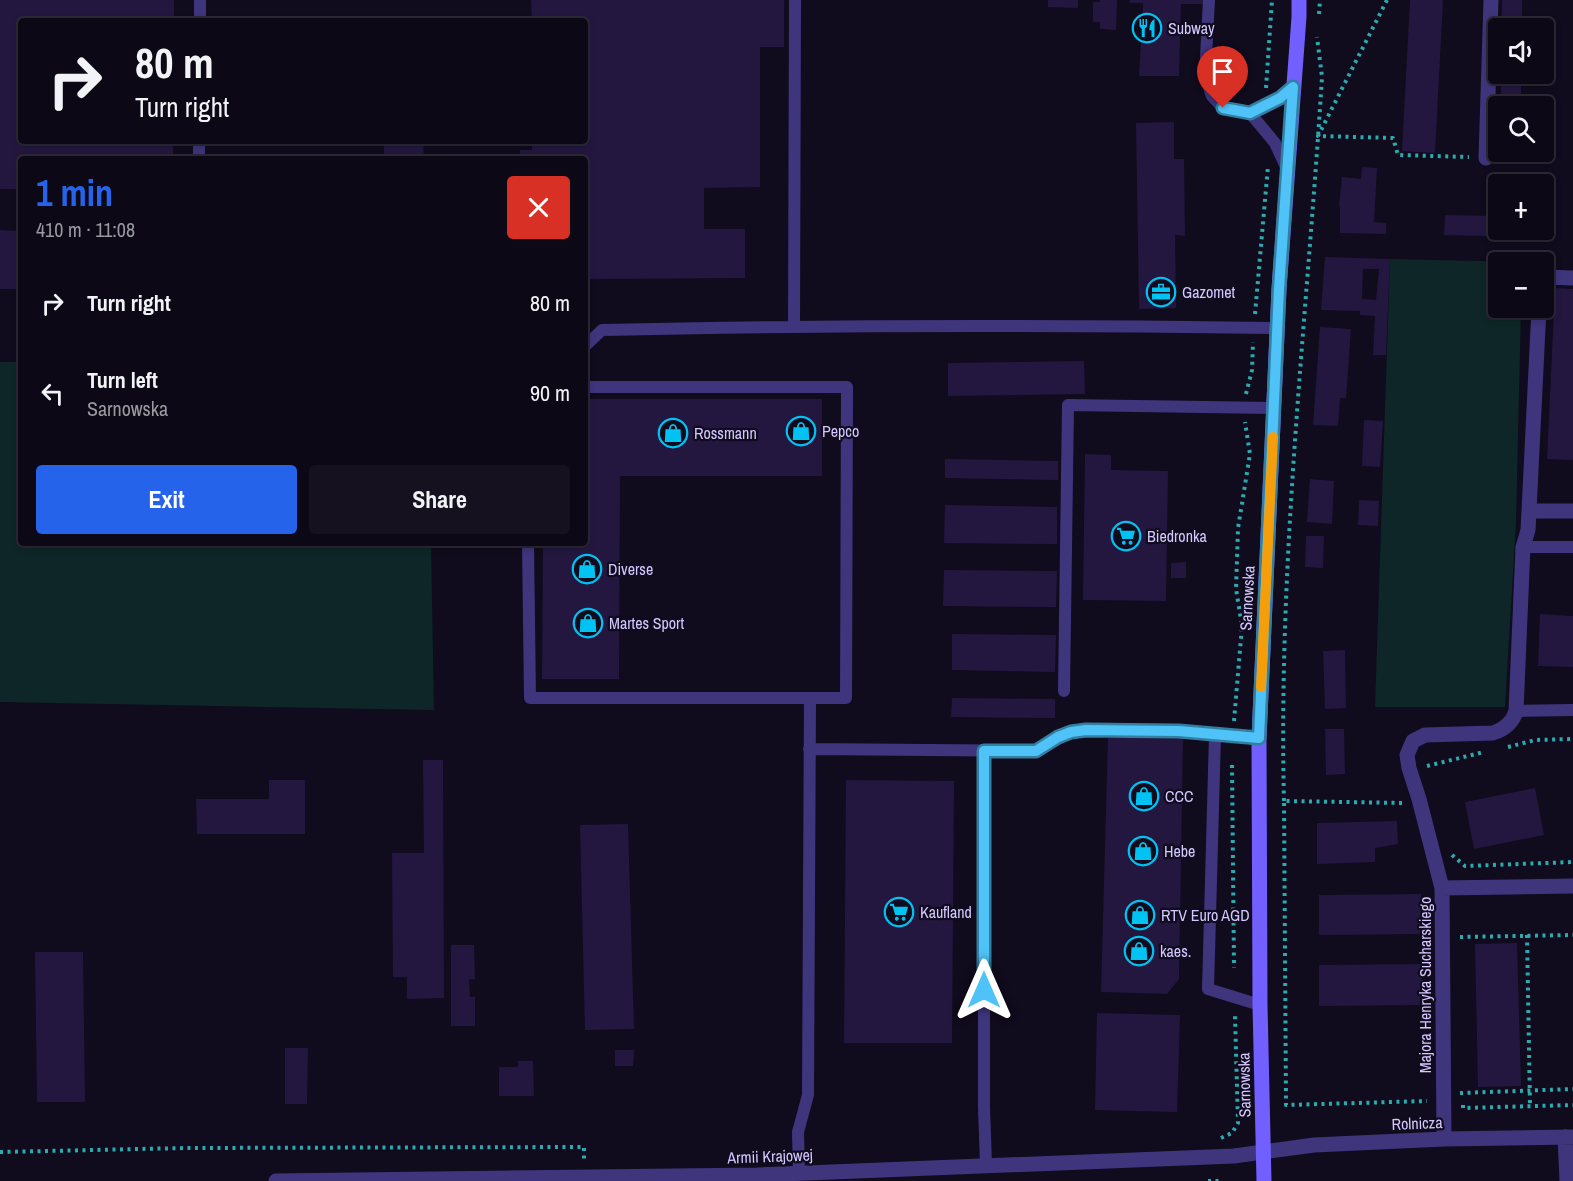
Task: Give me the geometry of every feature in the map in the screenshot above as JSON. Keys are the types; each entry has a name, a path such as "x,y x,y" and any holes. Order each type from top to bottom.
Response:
{"main road":[{"name":"Sarnowska","path":"1264,1181 1260,1005 1259,738 1277,328 1299,0"},
{"name":"Sarnowska","path":"1299,17 1304,0"}],"street":[{"path":"1486,158 1491,0"},
{"path":"1554,277 1573,278"},
{"path":"1442,888 1419,799 1408,768 1407,755 1413,741 1434,734 1500,731 1510,723 1516,711 1523,547 1528,530 1539,318"},
{"path":"1529,511 1573,511"},
{"name":"Majora Henryka Sucharskiego","path":"1444,1139 1442,888 1573,886"},
{"path":"1567,1181 1569,1137"},
{"name":"Rolnicza","path":"1263,1151 1314,1145 1444,1139 1569,1137"},
{"name":"Armii Krajowej","path":"276,1181 757,1175 1227,1156 1263,1151"}],"lane":[{"path":"200,18 201,0"},
{"path":"794,326 795,0"},
{"path":"1209,0 1205,76 1212,96 1223,108 1250,113 1280,98 1293,87"},
{"path":"1250,113 1275,143 1287,170"},
{"path":"588,343 602,330 794,326 1116,325 1277,328"},
{"path":"528,546 530,698 846,698 847,387 588,387"},
{"path":"1064,691 1068,405 1274,408"},
{"path":"1523,547 1573,547"},
{"path":"799,1173 798,1132 808,1095 810,698"},
{"path":"1516,711 1573,710"},
{"path":"809,749 1036,751 1058,737 1086,730 1179,731 1259,738"},
{"path":"1215,735 1208,989 1260,1005"},
{"path":"984,751 986,1165"}],"path":[{"path":"1264,106 1272,0"},
{"path":"1318,22 1320,0"},
{"path":"1318,136 1387,0"},
{"path":"1316,33 1322,77 1291,481 1284,635 1282,725 1286,1105 1444,1100 1463,1108 1573,1105"},
{"path":"1318,136 1393,138 1398,155 1486,158"},
{"path":"1234,968 1232,736 1242,626 1236,589 1238,528 1250,454 1243,408 1252,370 1253,327 1269,160"},
{"path":"1501,748 1535,740 1573,739"},
{"path":"1421,768 1490,751"},
{"path":"1284,801 1402,803 1419,799"},
{"path":"1446,850 1465,866 1573,862"},
{"path":"1527,935 1530,1106"},
{"path":"1460,948 1459,937 1573,935"},
{"path":"1219,1139 1232,1133 1239,1123 1234,1016"},
{"path":"1463,1108 1463,1092 1573,1089"},
{"path":"0,1152 186,1148 584,1147"},
{"path":"1208,1181 1221,1181"}],"green space":[{"path":"1390,259 1488,261 1488,318 1521,318 1516,523 1505,707 1375,707"},
{"path":"0,362 18,362 18,546 431,546 434,710 0,702"}],"building":[{"path":"0,0 174,0 174,18 18,18 18,144 173,144 173,156 18,156 18,189 0,189"},
{"path":"531,0 784,0 784,47 760,47 760,187 704,188 704,229 745,229 745,278 588,279 588,156 520,156 520,150 532,150 532,144 588,144 588,18 532,18"},
{"path":"1048,0 1078,0 1078,8 1048,7"},
{"path":"1100,0 1117,0 1116,30 1100,29 1100,22 1093,22 1093,2 1100,2"},
{"path":"1130,0 1215,0 1215,4 1181,4 1179,76 1139,76 1143,3 1129,3"},
{"path":"1410,0 1443,0 1435,153 1402,151"},
{"path":"1502,0 1522,0 1522,18 1502,18"},
{"path":"1501,84 1521,84 1521,96 1501,96"},
{"path":"1174,122 1174,159 1184,159 1185,236 1175,235 1176,308 1139,309 1136,123"},
{"path":"384,144 423,144 424,156 384,156"},
{"path":"1362,167 1377,168 1374,222 1386,223 1386,234 1340,233 1339,206 1342,177 1361,179"},
{"path":"1445,215 1488,216 1488,236 1444,235"},
{"path":"0,230 18,231 18,289 0,289"},
{"path":"1325,257 1390,259 1386,355 1373,355 1375,316 1360,315 1360,311 1321,310","holes":["1363,269 1379,269 1376,300 1362,299"]},
{"path":"1555,288 1573,289 1573,460 1547,459"},
{"path":"1320,327 1351,329 1346,398 1340,398 1338,426 1313,425"},
{"path":"1084,361 1085,394 948,396 948,363"},
{"path":"588,399 822,399 822,476 620,476 619,679 542,679 543,546 588,546"},
{"path":"1364,420 1383,421 1380,467 1362,466"},
{"name":"Biedronka","path":"1085,454 1111,455 1111,470 1168,471 1166,601 1083,600"},
{"path":"945,459 1058,461 1058,480 945,478"},
{"path":"1310,479 1334,481 1332,524 1307,522"},
{"path":"1359,500 1379,501 1378,526 1358,525"},
{"path":"945,505 1057,507 1057,544 944,543"},
{"path":"1306,536 1324,536 1323,568 1305,567"},
{"path":"1186,562 1186,578 1171,578 1171,563"},
{"path":"944,570 1057,571 1056,607 943,606"},
{"path":"1540,614 1573,616 1573,667 1538,666"},
{"path":"952,634 1056,635 1055,672 952,670"},
{"path":"1345,650 1346,708 1325,709 1323,651"},
{"path":"952,698 1055,699 1055,718 951,717"},
{"path":"1325,729 1344,729 1345,774 1326,775"},
{"path":"1108,738 1183,738 1179,979 1167,994 1101,992"},
{"path":"423,760 443,760 444,998 407,999 407,977 393,977 392,853 424,853"},
{"path":"269,780 305,780 305,834 197,834 196,799 269,799"},
{"name":"Kaufland","path":"846,780 954,781 952,1043 844,1043"},
{"path":"1535,788 1544,835 1474,849 1465,802"},
{"path":"1397,821 1398,844 1375,848 1375,862 1317,864 1317,823"},
{"path":"628,824 634,1029 585,1030 580,825"},
{"path":"1421,894 1422,934 1319,935 1319,895"},
{"path":"1517,943 1521,1086 1478,1087 1475,944"},
{"path":"451,945 474,945 475,979 469,979 470,997 475,997 475,1026 451,1026"},
{"path":"35,952 83,952 85,1102 37,1102"},
{"path":"1422,964 1422,1005 1319,1006 1319,965"},
{"path":"1097,1013 1180,1015 1177,1112 1095,1110"},
{"path":"285,1048 308,1048 307,1104 285,1104"},
{"path":"615,1050 634,1050 633,1066 615,1066"},
{"path":"518,1061 533,1061 534,1096 499,1096 499,1067 518,1067"}],"slow traffic":[{"path":"1261,687 1273,437"}],"place":[{"name":"Subway","path":"1147,28"},
{"name":"Gazomet","path":"1161,292"},
{"name":"Pepco","path":"801,431"},
{"name":"Rossmann","path":"673,433"},
{"name":"Biedronka","path":"1126,536"},
{"name":"Diverse","path":"587,569"},
{"name":"Martes Sport","path":"588,623"},
{"name":"CCC","path":"1144,796"},
{"name":"Hebe","path":"1143,851"},
{"name":"Kaufland","path":"899,912"},
{"name":"RTV Euro AGD","path":"1140,915"},
{"name":"kaes.","path":"1139,951"}],"route":[{"path":"984,990 984,751 1036,751 1058,737 1086,730 1179,731 1259,738 1279,289 1293,87 1280,98 1250,113 1223,108"}]}
